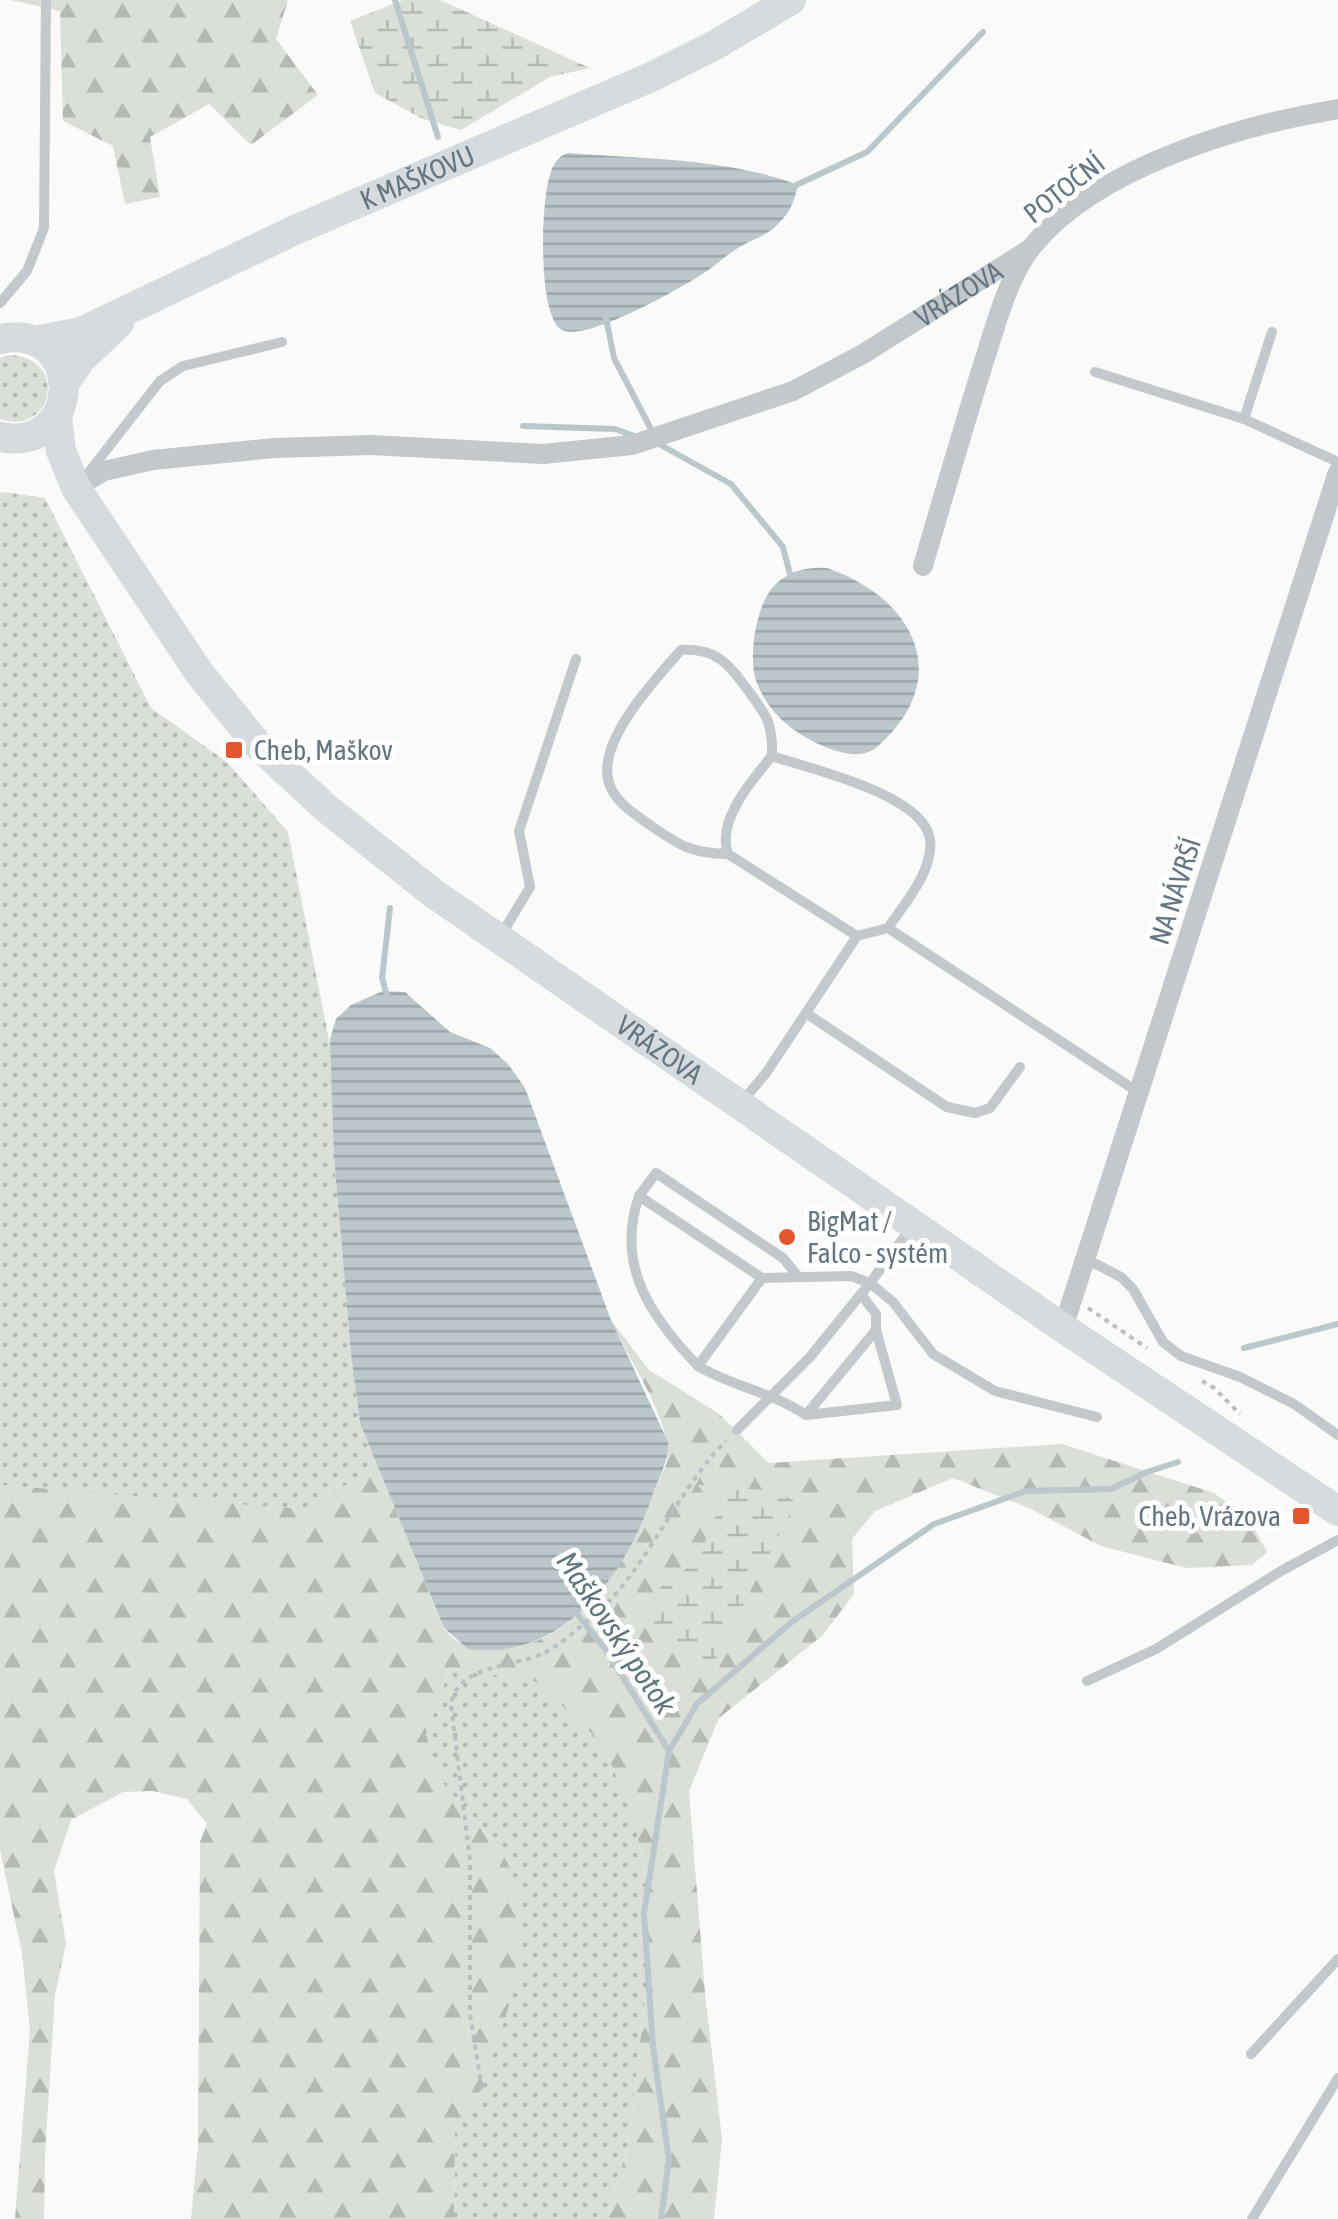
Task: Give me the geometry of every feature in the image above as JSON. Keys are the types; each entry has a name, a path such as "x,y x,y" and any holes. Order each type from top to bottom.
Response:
{"street":[{"name":"K MAŠKOVU","path":"10,338 81,332 295,230 649,78 791,0"},
{"name":"POTOČNÍ","path":"923,566 998,316 1030,249 1072,210 1116,178 1181,151 1338,109"},
{"name":"VRÁZOVA","path":"76,488 104,471 152,460 275,448 371,445 542,454 632,445 793,391 863,354 1030,249"},
{"path":"7,438 30,437 45,429 62,406 65,382 81,359 140,305"},
{"path":"10,338 55,358 65,382"},
{"name":"VRÁZOVA","path":"56,416 61,451 76,488 200,674 258,745 326,808 434,893 1063,1328 1338,1511"},
{"path":"7,438 34,452 76,488"},
{"name":"NA NÁVRŠÍ","path":"1063,1328 1338,472"}],"lane":[{"path":"0,302 27,270 44,228 46,0"},
{"path":"1244,419 1272,332"},
{"path":"76,488 160,380 183,366 282,342"},
{"path":"1095,372 1244,419 1338,462"},
{"path":"728,854 723,840 726,824 772,756 773,736 768,714 726,660 702,649 682,650 639,699 606,756 611,788 631,812 672,840 698,853 728,854 858,936"},
{"path":"499,938 530,887 519,831 576,659"},
{"path":"740,1104 858,936 888,928 924,873 930,840 920,817 878,791 772,756"},
{"path":"888,928 1139,1093"},
{"path":"806,1013 946,1107 974,1113 990,1108 1020,1067"},
{"path":"797,1275 783,1258 656,1173 639,1196 630,1234 631,1260 643,1291 669,1336 698,1366 806,1415 897,1405 876,1330 876,1314 861,1294"},
{"path":"639,1196 762,1278 851,1276 870,1283 893,1302 933,1354 979,1382 1009,1396 1097,1417"},
{"path":"737,1430 810,1357 915,1223"},
{"path":"1086,1259 1121,1277 1134,1289 1163,1342 1182,1356 1240,1377 1294,1404 1338,1435"},
{"path":"698,1366 762,1278"},
{"path":"806,1415 876,1330"},
{"path":"1087,1681 1156,1649 1280,1571 1338,1540"},
{"path":"1251,2054 1338,1959"},
{"path":"1252,2219 1338,2078"}],"path":[{"path":"482,2088 470,2014 470,1860 451,1705 453,1692 470,1675 546,1652 602,1610 655,1539 694,1475 737,1430"}],"green space":[{"path":"11,0 288,0 276,39 318,95 251,145 209,104 150,137 160,197 125,204 113,146 63,121 60,11"},
{"path":"403,0 440,0 590,68 550,77 461,130 423,119 375,93 350,21"},
{"path":"9,355 28,359 41,368 47,381 42,407 32,417 18,422 0,419 0,358"},
{"path":"0,493 45,498 151,708 227,762 288,832 332,1055 334,1157 351,1354 360,1423 376,1462 313,1511 0,1485"},
{"path":"611,1320 649,1370 718,1413 769,1463 1062,1444 1214,1493 1248,1517 1267,1552 1252,1565 1186,1568 1101,1546 1029,1508 953,1478 875,1511 852,1539 854,1594 823,1635 719,1718 689,1791 705,1993 722,2139 714,2219 606,2219 629,2142 648,1972 647,1887 634,1817 602,1743 537,1682 450,1668 426,1734 439,1779 501,1850 519,1887 518,1978 482,2089 455,2131 454,2219 191,2219 198,2145 200,1842 207,1824 187,1799 153,1791 123,1792 71,1820 54,1871 66,1943 55,1995 44,2219 15,2219 30,2030 22,1953 0,1850 0,1485 313,1510 376,1462 444,1629 462,1644 475,1648 527,1644 554,1633 598,1594 631,1543 667,1461 667,1446 656,1409"},
{"path":"698,1485 777,1491 796,1502 711,1668 661,1645 646,1598 697,1561 717,1513"},
{"path":"450,1668 537,1681 602,1742 634,1817 647,1887 648,1972 629,2142 606,2219 454,2219 455,2131 482,2089 501,1850 439,1779 426,1734"}],"shaded area":[{"path":"568,153 714,165 798,185 788,212 768,232 653,302 610,322 574,332 562,330 554,321 548,304 543,257 550,175 556,161"},
{"path":"827,568 882,598 901,619 914,642 919,667 915,693 902,720 878,746 860,754 828,748 795,731 769,705 754,672 755,630 770,591 794,572"},
{"path":"383,991 405,992 450,1032 490,1048 508,1064 525,1088 611,1320 668,1442 665,1462 641,1524 608,1582 561,1627 533,1642 502,1649 468,1649 444,1628 360,1423 334,1157 330,1039 336,1019 351,1005"}],"waterway":[{"name":"Maškovský potok","path":"395,0 438,137"},
{"path":"792,187 867,152 983,32"},
{"path":"606,318 614,358 654,435"},
{"path":"523,426 615,429 637,437"},
{"path":"659,444 731,484 783,547 790,574"},
{"name":"Maškovský potok","path":"387,996 382,978 390,908"},
{"path":"1244,1348 1338,1324"},
{"path":"669,1751 697,1704 793,1621 934,1524 1026,1491 1111,1489 1178,1462"},
{"name":"Maškovský potok","path":"574,1610 605,1649 669,1751 644,1913 653,2047 669,2160 661,2219"}],"place":[{"name":"Cheb, Maškov","path":"234,750"},
{"name":"BigMat / Falco - systém","path":"787,1237"},
{"name":"Cheb, Vrázova","path":"1301,1516"}]}
